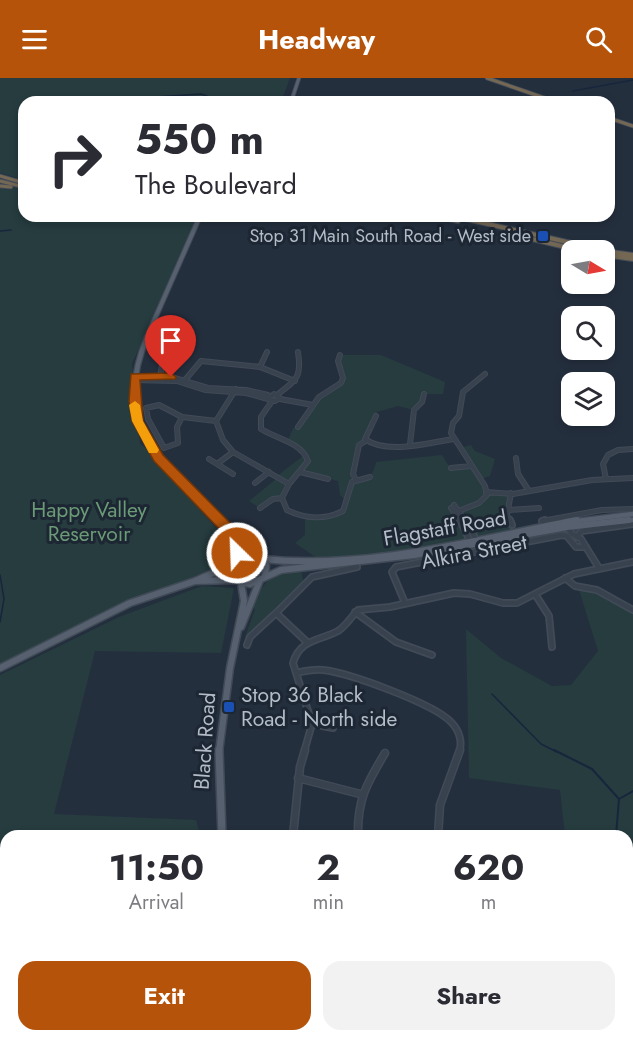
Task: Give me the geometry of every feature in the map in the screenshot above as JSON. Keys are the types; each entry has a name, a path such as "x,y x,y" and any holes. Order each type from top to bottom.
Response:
{"highway":[{"path":"487,78 539,96"},
{"path":"497,78 548,96"},
{"path":"615,121 633,128"},
{"path":"0,176 18,184"},
{"path":"0,181 18,185"},
{"path":"0,186 18,186"},
{"path":"462,222 561,244"},
{"path":"476,222 561,244"},
{"path":"615,254 633,257"}],"main road":[{"path":"293,96 299,78"},
{"path":"195,581 238,581 250,584 262,578 267,567 262,559 255,556 175,476 149,444 137,421 134,378 139,356 197,222"},
{"name":"Flagstaff Road","path":"262,578 288,569 377,560 611,515 633,514"},
{"name":"Flagstaff Road","path":"566,525 633,520"},
{"path":"233,535 237,546 230,573 238,581"},
{"name":"Flagstaff Road","path":"262,559 292,563 331,562 474,543"},
{"path":"0,668 130,603 195,581 244,556 255,556"},
{"name":"Black Road","path":"234,648 262,578"},
{"name":"Black Road","path":"222,830 219,753 234,648 244,601 238,581"}],"street":[{"path":"260,367 267,352"},
{"path":"279,397 301,370 298,352"},
{"path":"298,427 319,397 341,383 343,378 338,361 340,355"},
{"path":"184,381 203,360 260,367 294,381"},
{"path":"160,376 162,365"},
{"path":"458,511 479,503 484,499 486,492 453,439 451,428 459,416 464,392 485,374"},
{"path":"134,378 160,376 184,381 205,390 235,391 271,398 279,397 313,405"},
{"path":"134,378 184,381"},
{"path":"216,421 235,391"},
{"path":"410,444 414,410 422,402 424,394"},
{"path":"271,398 261,414 261,429 304,452 308,461 289,484 282,498 287,510 300,517 338,514 343,511 352,482 370,477"},
{"path":"182,417 177,427 180,437 178,444 164,448 148,419 146,408 163,405 182,417 216,421"},
{"path":"356,480 353,474 359,445 366,441 376,416"},
{"path":"216,421 223,440 233,452 289,484"},
{"path":"366,441 381,446 453,439"},
{"path":"606,479 602,465 604,459 614,451 633,449"},
{"path":"217,464 233,452"},
{"path":"516,458 518,474 529,491"},
{"path":"209,459 233,474"},
{"path":"452,468 471,466"},
{"path":"255,483 269,472"},
{"path":"300,472 328,479"},
{"path":"486,492 511,493 606,479 633,478"},
{"path":"511,493 507,516 512,525"},
{"path":"260,508 273,499 282,498"},
{"path":"453,507 458,511 474,543"},
{"path":"509,510 540,514 633,509"},
{"path":"577,536 582,531 633,524"},
{"path":"566,525 586,547 599,568"},
{"name":"Alkira Street","path":"405,603 392,572 396,567 562,535 567,536 576,547 586,547"},
{"path":"294,830 298,778 312,724 296,673 294,659 299,648 307,642 339,631 355,612 369,607 386,608 430,596 463,593 512,604 574,574 633,561"},
{"path":"247,645 250,637 312,577 357,567"},
{"path":"565,578 575,586 597,590 633,610"},
{"path":"535,594 549,616 552,647"},
{"path":"355,612 396,642 432,655"},
{"path":"276,613 307,642"},
{"path":"296,673 325,670 356,679 435,711 454,725 461,739 461,747 440,805 438,830"},
{"path":"312,724 333,728"},
{"path":"358,830 357,812 360,794 386,753"},
{"path":"298,778 360,794"}],"green space":[{"path":"0,78 290,78 283,96 18,96 18,178 0,173"},
{"name":"Happy Valley Reservoir","path":"0,182 18,186 18,222 195,222 132,364 140,444 148,450 223,536 242,572 138,599 0,664"},
{"path":"340,355 381,355 445,382 443,394 424,394 423,399 414,410 398,406 377,412 360,445 354,464 356,480 370,475 376,462 442,455 450,468 471,466 460,448 471,445 475,451 495,459 490,476 481,479 487,492 511,493 507,515 514,533 323,562 295,543 305,535 305,520 308,518 338,514 343,511 345,500 340,495 338,481 300,472 291,482 277,476 303,456 304,452 287,443 293,428 296,428 319,397 341,383 343,378 338,361"},
{"path":"276,479 285,485 281,497 276,497 260,508 249,501"},
{"path":"301,571 304,584 249,637 245,637 255,609 253,607 265,584 275,576"},
{"path":"202,586 234,588 221,653 95,651 54,814 196,820 199,830 0,830 0,675 119,617"},
{"path":"579,590 594,592 633,613 633,830 564,830 560,790 469,778 466,629 501,658 552,686 571,685 598,651"}],"waterway":[{"path":"573,91 633,80"},
{"path":"170,96 201,94 207,96"},
{"path":"0,231 11,230"},
{"path":"0,575 4,599 0,622"},
{"path":"492,694 541,744 557,752"},
{"path":"554,750 592,769 619,799"},
{"path":"619,799 633,791"},
{"path":"616,830 619,799"}],"slow traffic":[{"path":"135,405 137,421 153,450"}],"place":[{"name":"Stop 31 Main South Road - West side","path":"543,236"},
{"name":"Stop 36 Black Road - North side","path":"229,707"}],"route":[{"path":"171,377 135,377 134,401 137,421 158,458 233,535 237,553"}]}
